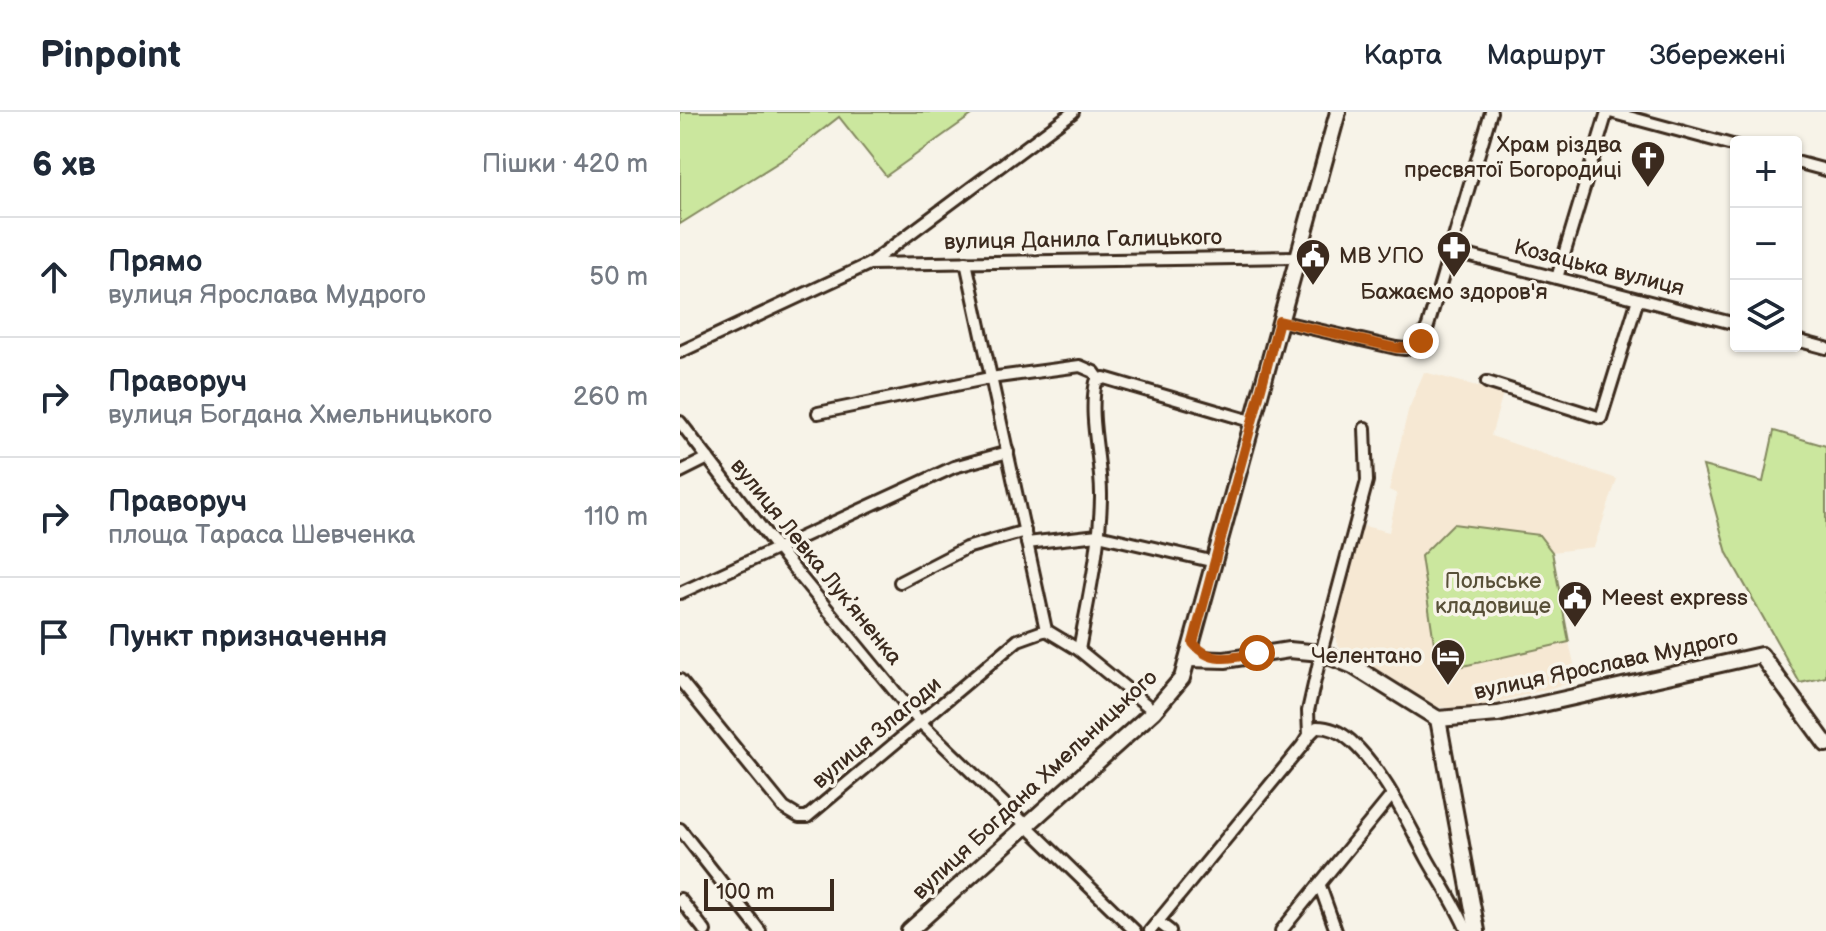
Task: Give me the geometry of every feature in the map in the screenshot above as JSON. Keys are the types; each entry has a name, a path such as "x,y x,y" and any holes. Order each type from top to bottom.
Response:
{"main road":[{"name":"вулиця Богдана Хмельницького","path":"909,931 1154,711 1182,678 1336,113"},
{"path":"1193,643 1205,654 1225,660"},
{"path":"1182,678 1225,660 1273,651 1321,653 1353,666 1438,719 1477,931"},
{"name":"вулиця Ярослава Мудрого","path":"1438,719 1498,714 1761,655 1826,744"},
{"path":"1189,659 1225,660"}],"street":[{"path":"680,352 869,264 1073,112"},
{"path":"1279,321 1396,348 1418,345 1451,251 1491,112"},
{"path":"1557,278 1608,112 1730,144"},
{"path":"1802,164 1826,170"},
{"name":"Козацька вулиця","path":"1451,251 1730,322"},
{"name":"вулиця Данила Галицького","path":"869,264 1297,257"},
{"path":"966,262 1046,630 1079,650 1154,711"},
{"path":"1487,382 1601,418 1638,299"},
{"path":"1802,342 1826,348"},
{"path":"818,413 990,378 1080,366 1094,372 1099,379"},
{"path":"1099,379 1251,421"},
{"path":"1079,650 1098,535 1101,495 1095,405 1095,387 1099,379"},
{"name":"вулиця Левка Лукʼяненка","path":"680,422 777,548 920,722 1135,931"},
{"path":"1309,735 1308,711 1321,653 1367,481 1365,428"},
{"path":"680,593 954,467 1008,452"},
{"path":"680,472 708,458"},
{"path":"900,582 966,548 1026,537 1098,535 1215,562"},
{"name":"вулиця Злагоди","path":"680,680 784,808 799,817 807,817 1018,640 1046,630"},
{"path":"1150,931 1309,735 1317,727 1327,727 1349,738 1372,765 1392,795 1467,931"},
{"path":"1281,931 1392,795"},
{"path":"680,829 760,931"},
{"path":"1320,886 1336,931"},
{"path":"680,899 705,931"},
{"path":"1158,922 1170,931"}],"shaded area":[{"path":"1424,372 1503,393 1491,436 1617,479 1594,547 1552,552 1539,535 1450,669 1569,642 1578,681 1467,710 1429,706 1338,646 1334,627 1360,525 1389,532 1397,494 1389,490 1408,411"}],"green space":[{"path":"680,112 976,112 886,176 839,117 790,155 680,224"},
{"path":"1774,431 1826,446 1826,677 1800,683 1727,553 1703,466 1763,482"},
{"name":"Польське кладовище","path":"1453,524 1539,535 1552,552 1569,642 1450,669 1437,663 1421,556"}],"place":[{"name":"Храм різдва пресвятої Богородиці","path":"1648,189"},
{"name":"Бажаємо здоров'я","path":"1454,279"},
{"name":"МВ УПО","path":"1313,287"},
{"name":"Meest express","path":"1575,629"},
{"name":"Челентано","path":"1448,687"}],"route":[{"path":"1257,653 1225,660 1205,654 1193,643 1279,321 1396,348 1411,348 1421,341"}]}
